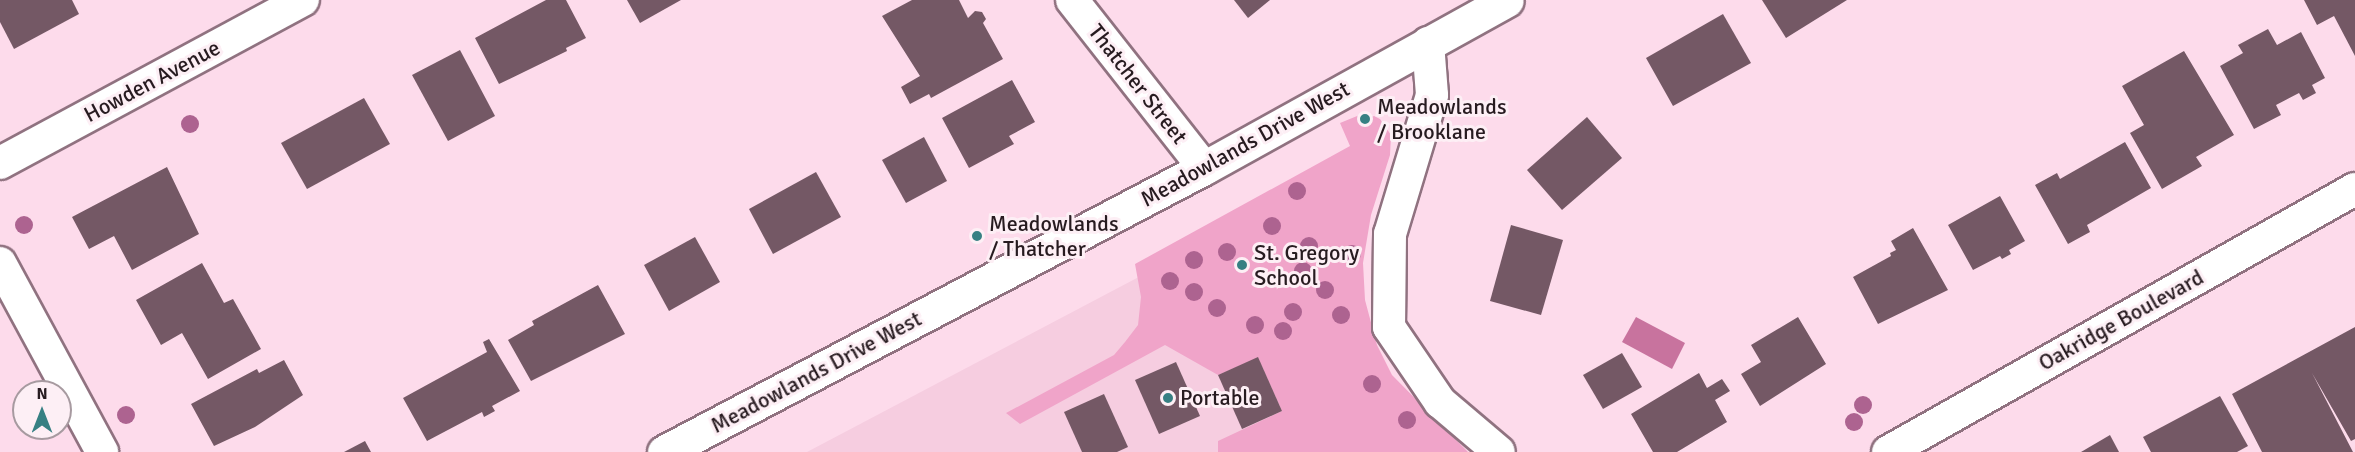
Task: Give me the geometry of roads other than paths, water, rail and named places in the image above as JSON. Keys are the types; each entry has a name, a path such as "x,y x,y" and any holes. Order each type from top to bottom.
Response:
{"main road":[{"name":"Meadowlands Drive West","path":"664,452 1204,168 1507,0"}],"street":[{"name":"Howden Avenue","path":"0,163 303,0"},
{"name":"Thatcher Street","path":"1072,0 1204,168"},
{"path":"1428,43 1432,95 1390,234 1389,327 1440,402 1499,452"},
{"name":"Oakridge Boulevard","path":"1888,452 2355,189"},
{"path":"0,263 102,452"}],"place":[{"name":"Meadowlands / Brooklane","path":"1365,119"},
{"name":"Meadowlands / Thatcher","path":"977,236"},
{"name":"St. Gregory School","path":"1242,265"},
{"name":"Portable","path":"1168,398"}]}
